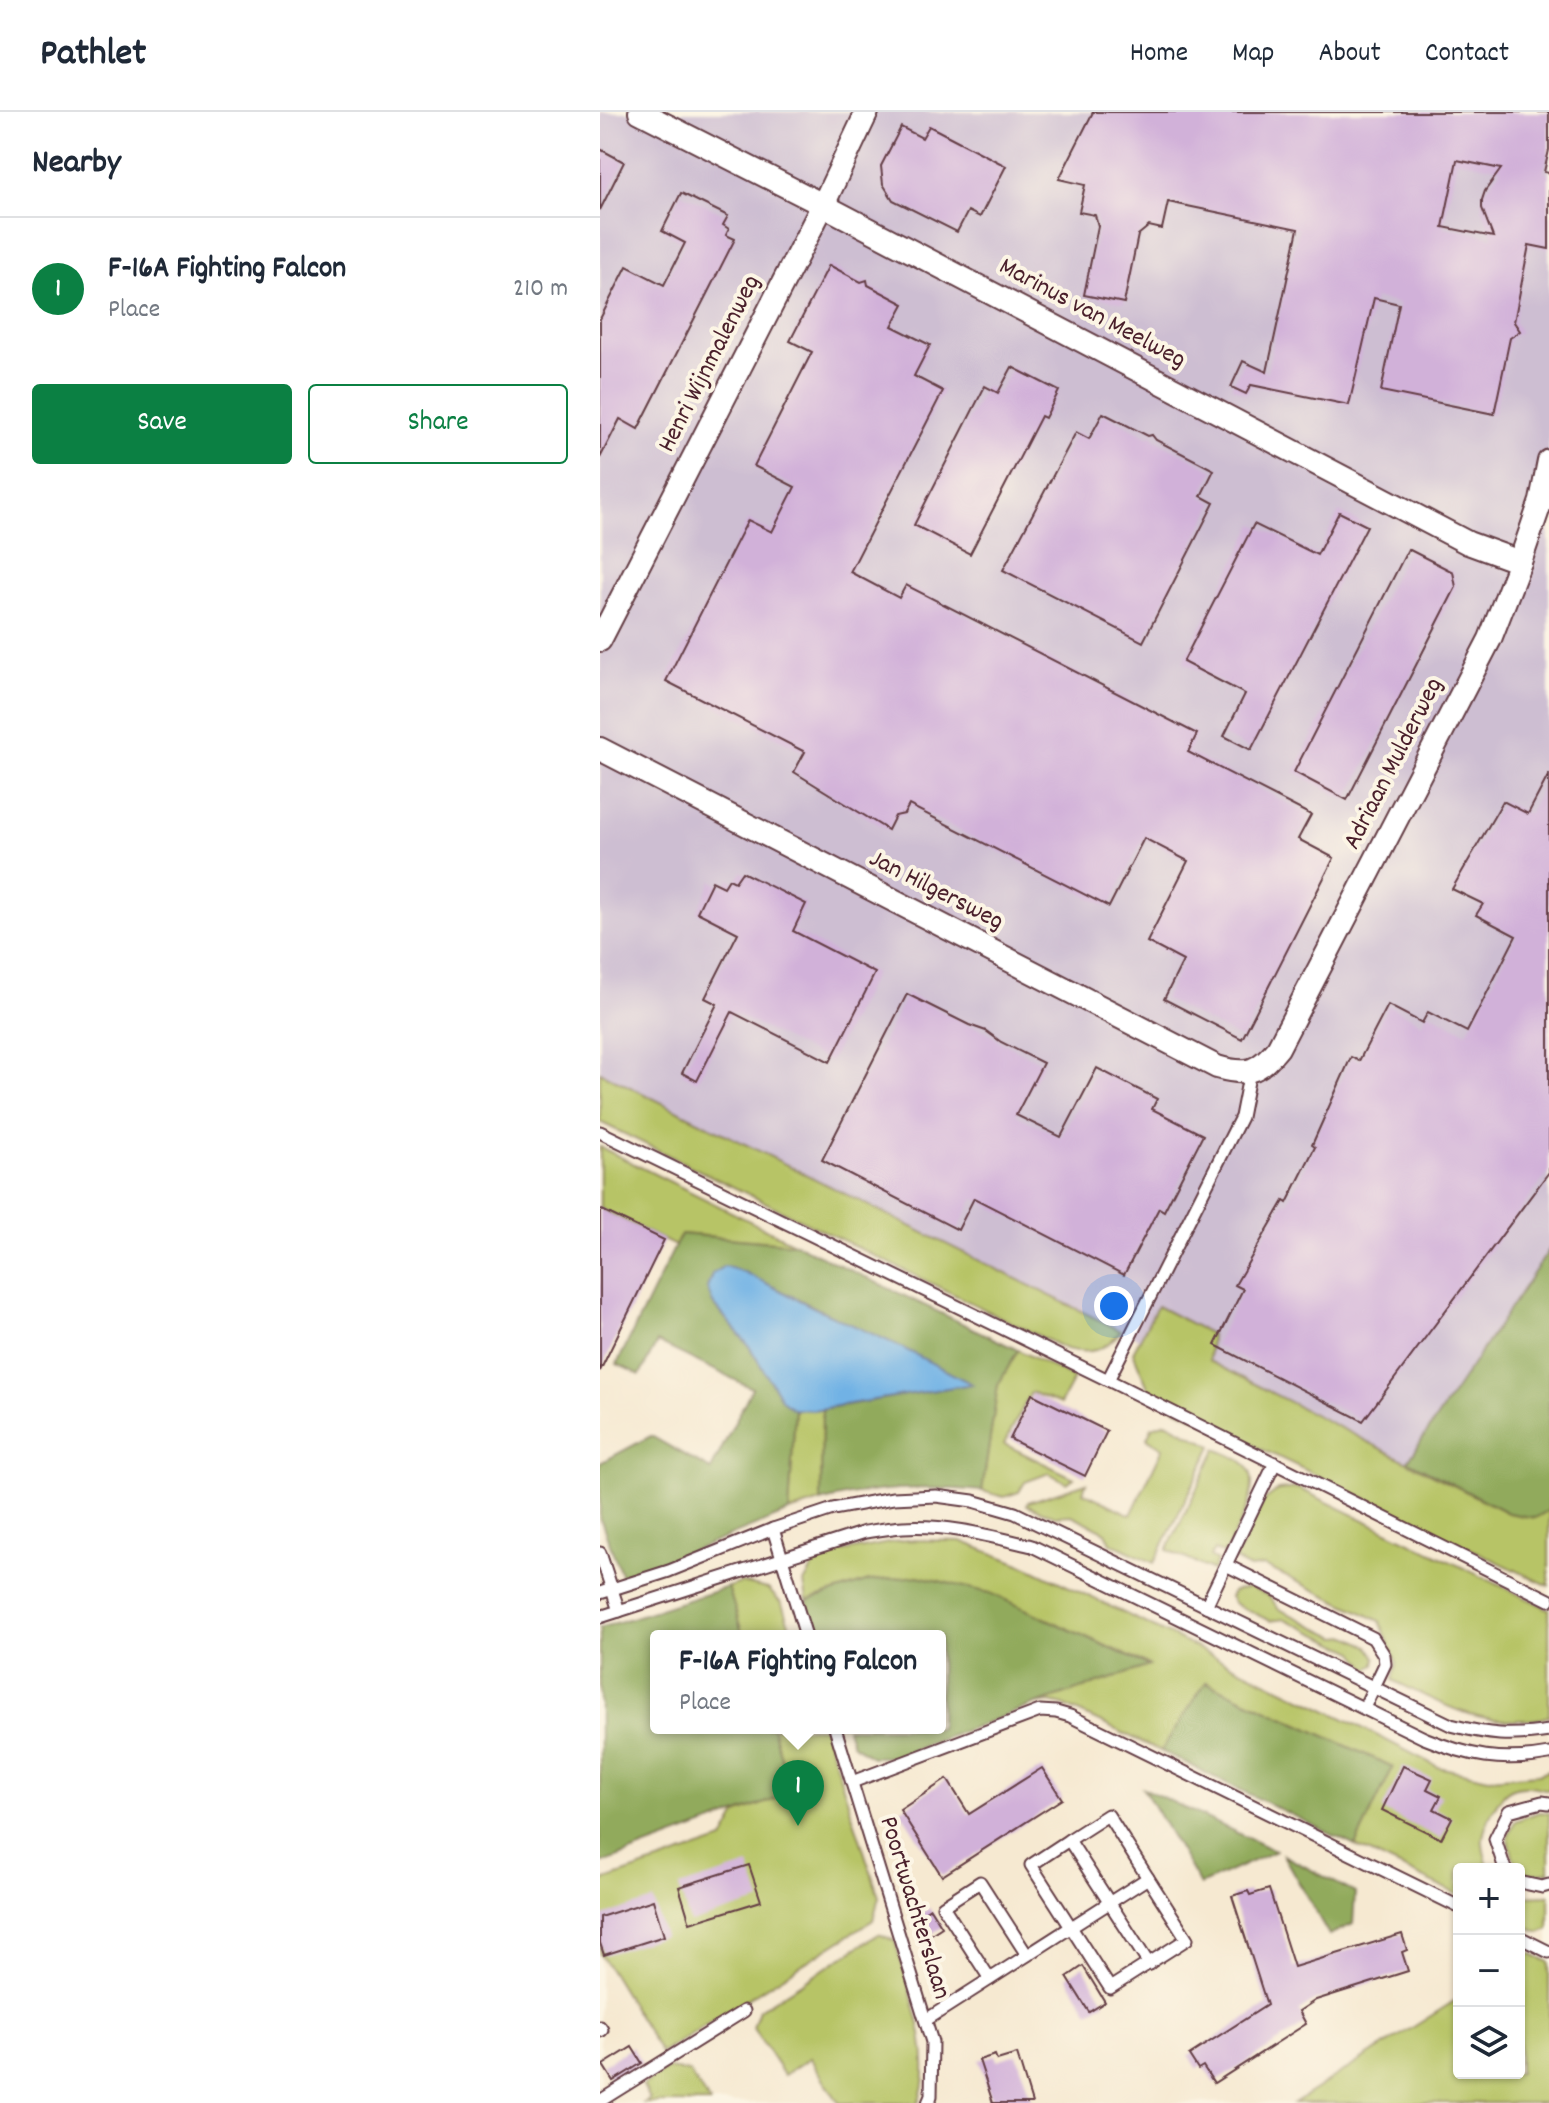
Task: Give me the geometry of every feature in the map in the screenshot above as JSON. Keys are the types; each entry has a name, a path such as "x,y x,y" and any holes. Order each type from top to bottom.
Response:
{"street":[{"name":"Marinus van Meelweg","path":"640,112 1468,543 1520,562"},
{"name":"Henri Wijnmalenweg","path":"600,640 823,205 867,112"},
{"name":"Adriaan Mulderweg","path":"1250,1071 1260,1067 1278,1048 1490,639 1541,501 1549,461"},
{"name":"Jan Hilgersweg","path":"600,749 1217,1067 1234,1072 1250,1071"}],"lane":[{"path":"1108,1380 1241,1117 1250,1071"},
{"path":"600,1132 1549,1600"},
{"path":"1206,1606 1275,1463"},
{"path":"606,1592 833,1509 893,1498 936,1496 973,1501 1015,1513 1451,1725 1485,1734 1519,1736 1549,1731"},
{"path":"600,1617 865,1532 905,1527 943,1528 1032,1546 1424,1738 1457,1751 1491,1758 1526,1758 1549,1754"},
{"path":"773,1529 804,1630"},
{"path":"600,1553 606,1592 619,1611"},
{"path":"1226,1565 1373,1638 1384,1655 1385,1664 1364,1708"},
{"path":"852,1782 1040,1711 1056,1712 1070,1716 1453,1904"},
{"name":"Poortwachterslaan","path":"837,1734 932,2042 931,2096 928,2103"},
{"path":"1503,1863 1495,1839 1509,1811 1549,1803"},
{"path":"1108,1815 1187,1939 1110,1988 1031,1865 1069,1840 1108,1815"},
{"path":"1069,1840 1149,1964"},
{"path":"926,2020 1148,1878"},
{"path":"990,1979 943,1906 980,1882 1027,1955"},
{"path":"1525,1883 1542,1887 1549,1885"},
{"path":"1525,1940 1549,1952"},
{"path":"600,2101 744,2011"}],"shaded area":[{"path":"600,112 1549,112 1549,1285 1419,1472 600,1080"}],"green space":[{"path":"600,1072 1121,1331 1096,1350 1083,1352 1066,1349 600,1122"},
{"path":"600,1147 796,1244 682,1234 675,1246 600,1209"},
{"path":"681,1234 796,1244 1018,1350 998,1385 982,1491 901,1489 860,1493 821,1502 822,1409 971,1384 774,1287 713,1303 749,1346 782,1400 795,1409 789,1512 623,1579 600,1518 600,1463 651,1436 711,1470 752,1388 657,1342 640,1375 617,1364"},
{"path":"1549,1250 1549,1510 1535,1518 1508,1513 1408,1461"},
{"path":"1157,1306 1211,1334 1209,1361 1508,1513 1535,1518 1549,1510 1549,1586 1152,1397 1133,1352"},
{"path":"1018,1350 1074,1378 1060,1404 1031,1392 1004,1444 1074,1478 1067,1483 1049,1473 1025,1482 1019,1492 1004,1497 982,1491 998,1385"},
{"path":"795,1409 822,1409 821,1502 789,1512"},
{"path":"1166,1422 1212,1446 1154,1563 1111,1543 1106,1532 1072,1515 1055,1516 1027,1505 1028,1502 1086,1483 1083,1492 1131,1515 1163,1448 1147,1438 1152,1427"},
{"path":"1216,1449 1245,1464 1251,1473 1252,1484 1246,1509 1224,1554 1214,1550 1210,1557 1217,1561 1213,1571 1167,1550"},
{"path":"1298,1488 1549,1609 1549,1716 1526,1720 1485,1718 1453,1709 1423,1695 1393,1680 1397,1663 1380,1621 1264,1566 1250,1568 1235,1560 1264,1500 1278,1490"},
{"path":"905,1540 961,1541 1030,1568 1438,1767 1489,1778 1538,1774 1549,1770 1549,1790 1520,1786 1501,1797 1489,1818 1483,1838 1488,1863 1453,1863 1453,1892 1355,1846 1393,1767 1207,1682 1161,1751 1063,1705 1050,1702 1036,1704 1148,1665 990,1593 869,1581 807,1601 804,1583 817,1559"},
{"path":"918,1576 990,1593 1149,1666 894,1757 872,1757 852,1744 849,1734 946,1734 946,1630 815,1630 807,1601 869,1581"},
{"path":"741,1583 768,1589 782,1604 791,1630 741,1630 728,1587"},
{"path":"728,1587 741,1630 650,1630 650,1734 774,1734 792,1793 600,1864 600,1628"},
{"path":"1250,1587 1269,1596 1279,1609 1337,1637 1348,1636 1369,1646 1376,1658 1375,1664 1368,1669 1355,1652 1285,1619 1270,1621 1235,1604 1230,1597 1234,1591"},
{"path":"1206,1682 1393,1767 1355,1846 1161,1751"},
{"path":"774,1734 826,1734 879,1897 873,1920 661,2053 600,1954 600,1882 723,1840 737,1814 792,1793"},
{"path":"1143,1788 1275,1851 1200,1885"},
{"path":"1539,1812 1549,1813 1549,1872 1529,1874 1525,1871 1525,1863 1515,1863 1508,1837 1515,1821"},
{"path":"1283,1855 1355,1893 1353,1924 1329,1935"},
{"path":"1549,1895 1549,1929 1540,1933 1525,1926 1525,1896"},
{"path":"879,1934 895,1941 913,2001 922,2043 923,2084 918,2103 839,2103 810,2058 784,2075 753,2028 759,2010"},
{"path":"1530,1953 1549,1962 1549,2103 1294,2103 1453,2002 1453,2079 1525,2079 1525,1956"},
{"path":"668,2069 689,2072 710,2103 644,2103 650,2099 643,2085"}],"water":[{"path":"724,1266 744,1272 972,1384 813,1410 793,1409 782,1400 749,1346 713,1303 707,1288 712,1274"}],"building":[{"path":"1093,112 1549,112 1549,150 1544,172 1549,173 1549,249 1529,245 1514,322 1520,331 1510,338 1494,414 1381,391 1399,304 1374,298 1349,405 1251,385 1246,394 1231,387 1243,361 1267,372 1298,229 1168,202 1162,229 1149,226 1138,235 1124,303 1084,295 1098,226 1095,215 1079,212 1085,185 1059,179","holes":["1457,160 1501,169 1482,200 1493,237 1443,227"]},
{"path":"929,126 1006,166 980,217 968,211 957,232 893,200 883,184 881,166 901,127 922,138"},
{"path":"600,149 624,162 600,210"},
{"path":"681,193 728,216 723,225 729,229 726,235 735,239 638,429 620,419 600,458 600,319 627,266 664,285 685,243 662,231"},
{"path":"829,265 861,282 867,280 868,285 904,304 892,326 930,345 914,376 943,391 850,572 899,598 906,585 1197,734 1188,752 1311,815 1298,839 1334,858 1242,1039 1164,999 1183,961 1147,942 1188,861 1144,838 1109,907 909,805 904,814 895,816 888,830 794,772 805,752 666,681 748,520 772,532 795,487 754,466 812,352 790,341"},
{"path":"1012,367 1059,391 1045,418 1041,416 970,554 914,525 985,386 998,393"},
{"path":"1103,413 1148,436 1152,435 1214,470 1201,496 1214,503 1143,642 1003,570 1076,432 1089,439"},
{"path":"1339,512 1367,526 1251,750 1224,736 1245,694 1183,662 1254,524 1317,555"},
{"path":"1408,549 1453,572 1456,587 1347,800 1294,772"},
{"path":"1549,774 1549,1172 1363,1421 1215,1345 1243,1289 1235,1285 1284,1201 1287,1203 1315,1147 1312,1145 1351,1057 1359,1061 1388,1005 1422,1023 1428,1012 1467,1032 1516,936 1476,915 1483,904 1452,889 1503,801 1528,814"},
{"path":"742,872 806,904 793,931 875,973 830,1062 732,1012 697,1081 682,1073 717,1004 705,998 738,933 697,912 712,881 724,887 729,879 735,882"},
{"path":"907,994 986,1031 1043,1063 1016,1115 1061,1137 1097,1068 1157,1099 1152,1109 1203,1135 1164,1211 1159,1208 1124,1275 974,1198 958,1230 822,1160"},
{"path":"600,1209 664,1240 600,1371"},
{"path":"1032,1394 1107,1431 1085,1476 1010,1439"},
{"path":"1403,1766 1432,1779 1427,1789 1441,1796 1434,1809 1452,1818 1441,1839 1382,1810"},
{"path":"1042,1768 1062,1799 942,1876 900,1810 947,1779 969,1814"},
{"path":"749,1865 761,1901 690,1923 679,1887"},
{"path":"1269,1889 1294,1967 1402,1934 1407,1950 1402,1952 1408,1971 1316,2000 1299,2011 1306,2024 1214,2083 1203,2066 1198,2069 1189,2055 1267,2005 1232,1896"},
{"path":"653,1900 664,1936 604,1955 600,1943 600,1917"},
{"path":"930,1908 942,1927 925,1938 913,1920"},
{"path":"1083,1966 1105,2002 1089,2012 1067,1977"},
{"path":"632,2047 642,2063 613,2081 603,2065"},
{"path":"1017,2054 1032,2103 993,2103 979,2060 995,2055 997,2060"}],"place":[{"name":"F-16A Fighting Falcon","path":"798,1826"}]}
